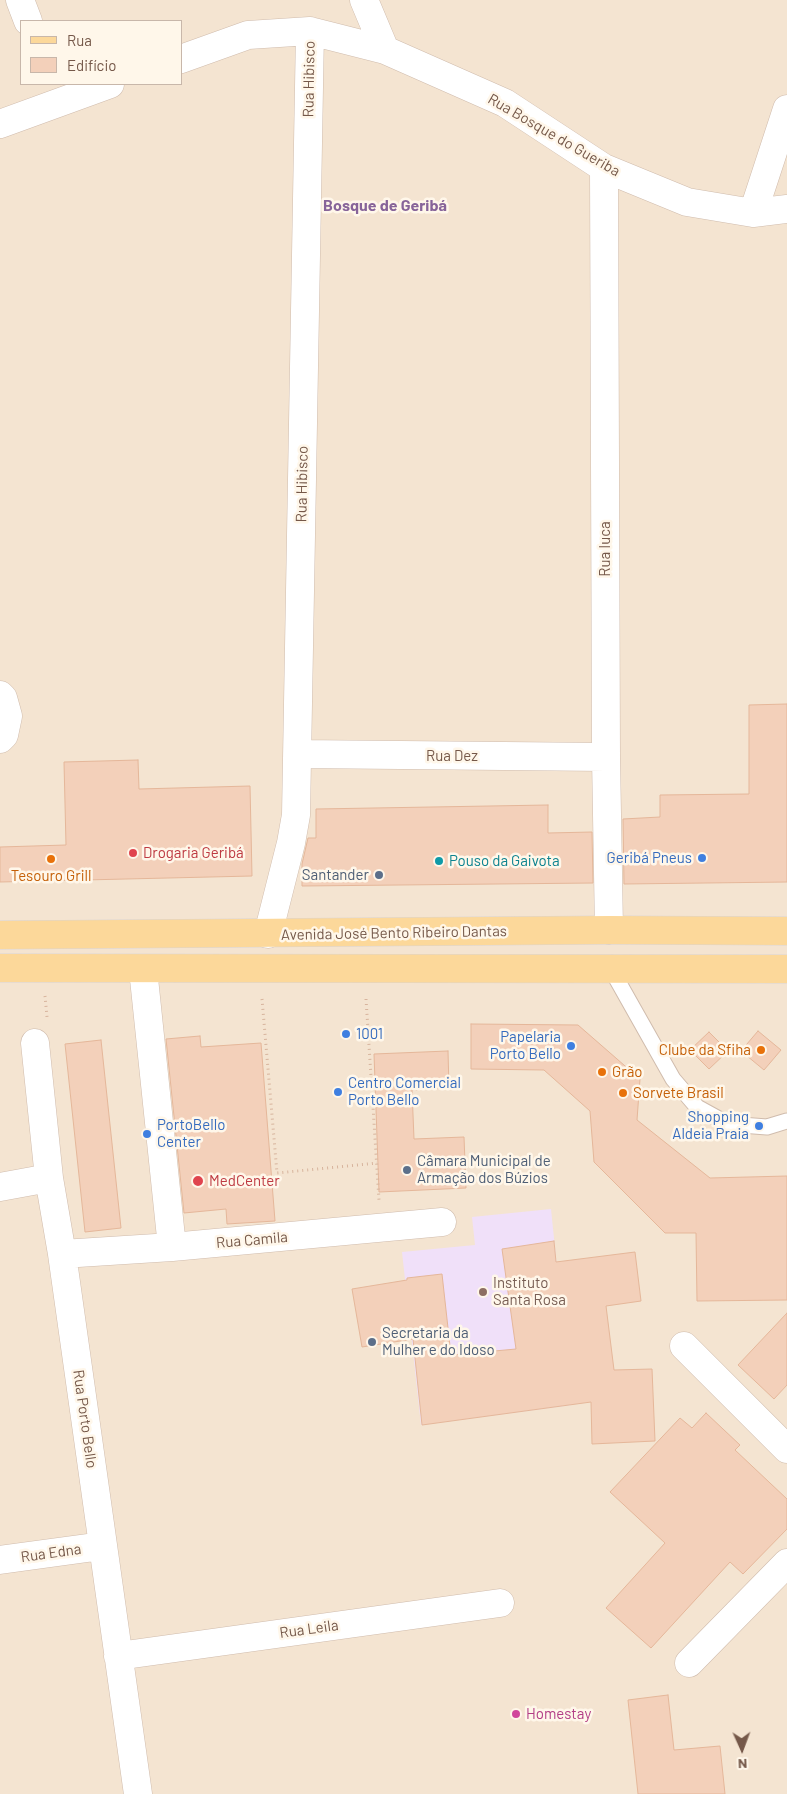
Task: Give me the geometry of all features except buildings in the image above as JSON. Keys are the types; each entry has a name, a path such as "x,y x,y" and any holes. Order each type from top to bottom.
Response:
{"main road":[{"name":"Avenida José Bento Ribeiro Dantas","path":"0,935 608,930 787,931"},
{"path":"0,968 787,969"}],"street":[{"path":"20,0 28,20"},
{"path":"364,0 385,50"},
{"name":"Rua Bosque do Gueriba","path":"182,58 248,35 310,31 385,50 505,103 604,168 687,202 753,213 787,209"},
{"name":"Rua Hibisco","path":"268,934 291,843 296,815 310,31"},
{"path":"0,124 54,93 104,85"},
{"path":"753,213 787,108"},
{"name":"Rua Iuca","path":"604,168 608,930"},
{"path":"0,695 3,698 8,716 4,735 0,739"},
{"name":"Rua Dez","path":"298,754 606,757"},
{"path":"143,969 172,1247"},
{"name":"Rua Porto Bello","path":"35,1043 49,1178 62,1254 138,1794"},
{"path":"0,1187 49,1178"},
{"name":"Rua Camila","path":"62,1254 172,1247 442,1222"},
{"path":"684,1346 787,1449"},
{"name":"Rua Edna","path":"0,1560 102,1546"},
{"path":"689,1663 787,1563"},
{"name":"Rua Leila","path":"118,1656 500,1603"}],"lane":[{"path":"611,969 673,1079 697,1107 728,1124 767,1126 787,1121"}],"path":[{"path":"260,969 277,1172 376,1163"},
{"path":"364,969 381,1228"}],"shaded area":[{"path":"0,0 787,0 787,1794 0,1794"},
{"name":"Instituto Santa Rosa","path":"551,1209 571,1405 421,1425 402,1252 475,1245 472,1217"}],"place":[{"name":"Drogaria Geribá","path":"133,853"},
{"name":"Geribá Pneus","path":"702,858"},
{"name":"Tesouro Grill","path":"51,859"},
{"name":"Pouso da Gaivota","path":"439,861"},
{"name":"Santander","path":"379,875"},
{"name":"1001","path":"346,1034"},
{"name":"Papelaria Porto Bello","path":"571,1046"},
{"name":"Clube da Sfiha","path":"761,1050"},
{"name":"Grão","path":"602,1072"},
{"name":"Centro Comercial Porto Bello","path":"338,1092"},
{"name":"Sorvete Brasil","path":"623,1093"},
{"name":"Shopping Aldeia Praia","path":"759,1126"},
{"name":"PortoBello Center","path":"147,1134"},
{"name":"Câmara Municipal de Armação dos Búzios","path":"407,1170"},
{"name":"MedCenter","path":"198,1181"},
{"name":"Instituto Santa Rosa","path":"483,1292"},
{"name":"Secretaria da Mulher e do Idoso","path":"372,1342"},
{"name":"Homestay","path":"516,1714"}],"district":[{"name":"Bosque de Geribá","path":"385,206"}]}
